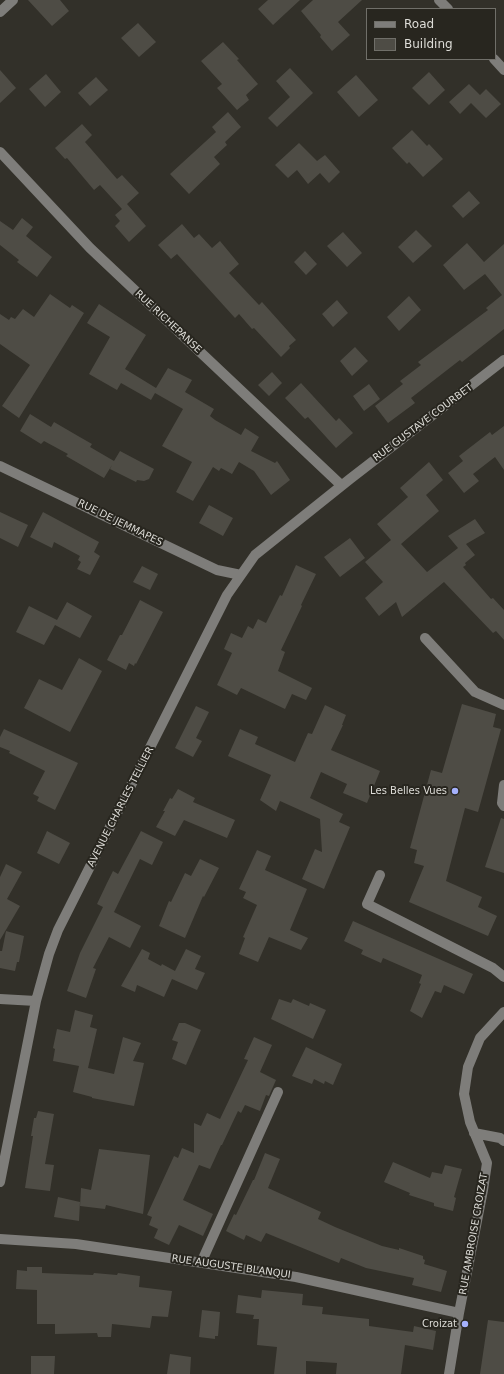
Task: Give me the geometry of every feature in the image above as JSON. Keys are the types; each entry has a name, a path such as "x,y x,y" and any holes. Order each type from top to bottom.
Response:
{"street":[{"path":"0,12 13,0"},
{"path":"439,0 447,8"},
{"path":"495,60 504,70"},
{"name":"RUE RICHEPANSE","path":"0,152 90,248 341,485"},
{"name":"RUE GUSTAVE COURBET","path":"341,485 504,360"},
{"name":"RUE DE JEMMAPES","path":"0,466 217,570 241,575"},
{"name":"AVENUE CHARLES TELLIER","path":"0,1182 36,1001 49,954 58,930 227,595 255,555 341,485"},
{"path":"425,638 475,692 504,705"},
{"path":"504,785 502,803 504,806"},
{"path":"380,875 367,904 493,968 504,977"},
{"path":"0,999 36,1001"},
{"name":"RUE AMBROISE CROIZAT","path":"449,1374 487,1163 470,1122 464,1094 468,1067 480,1038 504,1012"},
{"path":"201,1263 278,1092"},
{"path":"474,1133 500,1138 504,1141"},
{"name":"RUE AUGUSTE BLANQUI","path":"0,1239 76,1244 296,1277 459,1313"}],"building":[{"path":"28,0 60,0 69,11 52,26"},
{"path":"268,0 300,0 273,25 258,9"},
{"path":"313,0 362,0 338,22 350,35 332,51 301,11"},
{"path":"138,23 156,42 139,57 121,38"},
{"path":"223,42 239,59 237,60 258,84 246,95 249,100 237,110 217,88 222,84 201,61"},
{"path":"290,68 313,93 277,127 268,118 290,97 276,81"},
{"path":"0,70 16,88 0,103"},
{"path":"429,72 445,90 429,105 412,88"},
{"path":"46,74 61,92 45,107 29,89"},
{"path":"356,75 378,100 359,117 337,92"},
{"path":"96,77 108,90 90,106 78,93"},
{"path":"469,84 480,95 486,89 501,104 486,118 471,103 460,114 449,102"},
{"path":"228,112 241,127 225,142 227,145 214,157 220,164 189,194 170,174 216,132 212,127"},
{"path":"82,124 92,135 85,142 117,179 122,175 139,193 127,204 146,226 129,242 115,226 120,221 115,215 122,209 100,185 94,190 67,158 65,159 55,148"},
{"path":"412,130 427,146 429,144 443,159 423,177 409,162 407,164 392,148"},
{"path":"299,143 317,161 325,155 340,172 329,183 320,173 308,184 297,170 288,178 275,165"},
{"path":"469,191 480,203 463,218 452,206"},
{"path":"22,218 33,227 26,236 52,257 37,277 17,262 19,260 0,245 0,221 13,230"},
{"path":"182,224 194,238 199,234 212,248 220,241 239,264 229,273 259,305 262,302 296,340 289,346 290,348 281,357 239,314 235,318 177,254 171,259 158,245"},
{"path":"416,230 432,246 413,263 398,247"},
{"path":"343,232 362,253 347,267 327,246"},
{"path":"467,243 484,262 504,244 504,329 462,362 460,360 411,398 415,403 388,423 375,406 403,384 400,381 421,365 418,362 488,310 486,308 502,295 485,274 464,290 443,265"},
{"path":"305,251 317,264 306,275 294,262"},
{"path":"50,294 70,308 72,305 84,313 19,418 2,406 30,365 0,344 0,314 9,320 11,317 15,319 23,309 34,317"},
{"path":"409,296 421,310 399,331 387,317"},
{"path":"337,300 348,313 333,327 322,314"},
{"path":"99,304 146,335 125,369 156,388 168,368 192,380 185,392 214,409 210,416 215,420 241,435 245,428 259,437 251,451 275,463 277,461 290,480 271,495 254,471 239,462 232,474 221,468 219,471 213,467 193,501 176,492 192,462 162,446 183,409 155,393 151,400 121,383 117,390 89,374 110,337 87,323"},
{"path":"355,347 368,361 352,376 340,361"},
{"path":"272,372 282,383 269,396 258,385"},
{"path":"301,383 336,421 339,418 353,433 336,448 308,417 305,419 285,398"},
{"path":"369,384 380,399 364,411 353,396"},
{"path":"30,414 51,427 54,422 92,444 90,447 114,461 120,451 154,469 149,479 144,481 137,480 136,482 110,469 112,465 104,478 66,456 68,454 44,441 41,444 20,431"},
{"path":"504,426 504,470 495,457 473,474 479,481 464,493 448,473 463,461 459,456 490,432 492,435"},
{"path":"429,462 443,480 426,495 439,511 401,544 427,572 458,548 448,536 475,519 485,533 466,544 475,555 465,563 466,565 463,567 491,599 493,598 504,610 504,640 496,631 493,633 444,582 402,617 396,602 379,616 365,598 383,582 365,562 391,540 377,524 408,497 400,488"},
{"path":"209,505 233,518 223,536 199,523"},
{"path":"0,512 28,525 18,547 0,538"},
{"path":"43,512 99,542 94,552 100,556 90,575 77,569 81,562 78,560 80,556 54,542 52,548 30,537"},
{"path":"350,538 365,558 340,577 324,557"},
{"path":"296,565 316,574 281,650 285,652 278,671 312,688 306,700 292,694 285,709 241,688 237,695 217,685 232,653 224,649 231,633 242,638 248,626 253,629 258,619 266,623 280,595 282,596"},
{"path":"142,566 158,574 150,590 133,582"},
{"path":"140,600 163,612 136,664 135,663 134,666 129,663 126,670 107,660"},
{"path":"67,602 92,616 80,638 55,625 44,645 16,632 29,606 57,620"},
{"path":"79,658 102,671 70,732 24,708 39,679 62,690"},
{"name":"Les Belles Vues","path":"462,704 496,714 493,727 501,729 478,812 465,808 446,881 482,897 478,907 497,916 488,936 409,902 424,866 414,863 417,850 410,848 431,770 442,773"},
{"path":"325,705 346,715 331,750 380,771 367,803 343,793 347,784 321,772 310,798 343,814 339,822 350,827 324,889 302,879 315,849 322,852 320,819 280,801 276,811 260,800 271,775 228,756 240,729 258,737 255,744 295,762 308,733 312,734"},
{"path":"196,706 209,712 196,738 202,741 193,757 175,748"},
{"path":"4,729 78,763 55,810 37,801 39,797 33,794 45,771 0,747 0,737"},
{"path":"178,789 195,798 193,802 235,820 227,838 184,820 175,836 156,827 170,798 172,799"},
{"path":"501,818 504,819 504,873 485,867"},
{"path":"47,831 70,843 59,864 37,853"},
{"path":"141,831 163,842 152,865 140,859 114,912 112,911 141,926 130,948 109,937 93,968 96,969 86,998 67,991 80,953 103,907 97,904 113,871 118,874"},
{"path":"257,850 271,856 265,870 307,889 290,930 308,938 301,950 269,937 258,962 239,954 245,938 243,937 257,905 243,898 246,892 239,889"},
{"path":"200,859 219,868 204,897 203,896 185,938 159,926 169,901 171,902 185,873 191,876"},
{"path":"6,864 22,872 7,899 20,906 0,940 0,877"},
{"path":"353,921 473,974 464,994 444,985 441,993 435,991 422,1018 410,1011 421,984 419,983 422,975 383,958 381,963 361,954 363,950 344,941"},
{"path":"6,931 24,936 19,962 17,962 15,971 0,968 0,951 2,951"},
{"path":"142,949 150,953 148,959 175,971 186,949 201,956 195,969 205,973 197,990 172,979 164,997 137,985 135,992 121,986"},
{"path":"279,999 291,1003 293,999 309,1006 310,1003 326,1010 313,1039 271,1019"},
{"path":"75,1010 93,1015 90,1027 97,1029 88,1068 114,1074 123,1037 141,1043 133,1061 144,1063 134,1106 92,1098 73,1092 79,1066 53,1061 55,1049 53,1048 57,1029 70,1032"},
{"path":"179,1023 185,1023 201,1030 186,1065 172,1059 178,1042 172,1040"},
{"path":"254,1037 272,1045 260,1072 276,1080 269,1096 266,1095 260,1111 245,1105 241,1113 238,1111 210,1169 199,1165 183,1200 213,1214 203,1236 179,1225 169,1245 154,1238 158,1229 149,1225 152,1217 147,1215 174,1156 178,1158 182,1148 194,1153 194,1123 201,1126 207,1113 220,1119 248,1060 244,1059"},
{"path":"306,1047 342,1064 333,1085 325,1081 324,1084 314,1079 312,1084 292,1076"},
{"path":"38,1111 54,1114 45,1164 54,1165 50,1191 25,1188 33,1136 31,1136 34,1118 36,1118"},
{"path":"99,1149 150,1155 143,1214 106,1205 105,1209 80,1206 81,1188 91,1190"},
{"path":"265,1153 280,1159 268,1188 321,1212 318,1219 335,1227 382,1246 399,1250 399,1248 423,1256 423,1259 425,1260 424,1264 447,1271 441,1292 412,1285 414,1278 366,1268 341,1258 339,1263 266,1233 261,1242 246,1235 244,1240 226,1231 254,1180"},
{"path":"393,1162 430,1178 432,1172 442,1174 445,1165 462,1169 454,1197 456,1198 453,1211 434,1206 434,1203 409,1195 410,1193 384,1182"},
{"path":"58,1197 80,1202 79,1221 54,1217"},
{"path":"27,1267 42,1267 42,1273 93,1275 94,1273 117,1275 118,1273 140,1276 139,1287 172,1291 168,1317 152,1316 150,1328 112,1324 111,1337 98,1337 97,1333 55,1334 55,1324 37,1324 37,1290 16,1289 17,1270 27,1271"},
{"path":"262,1290 303,1294 302,1305 323,1307 322,1314 369,1319 369,1326 413,1332 414,1326 436,1331 433,1350 405,1345 401,1374 336,1374 337,1363 306,1361 306,1374 274,1374 277,1347 257,1345 259,1319 253,1319 254,1315 236,1313 238,1295 261,1298"},
{"path":"202,1310 220,1312 218,1336 215,1336 215,1339 199,1337"},
{"path":"488,1320 504,1322 504,1374 480,1374"},
{"path":"170,1354 191,1357 190,1374 167,1374"},
{"path":"31,1356 55,1356 54,1374 31,1374"}],"place":[{"name":"Les Belles Vues","path":"455,791"},
{"name":"Croizat","path":"465,1324"}]}
